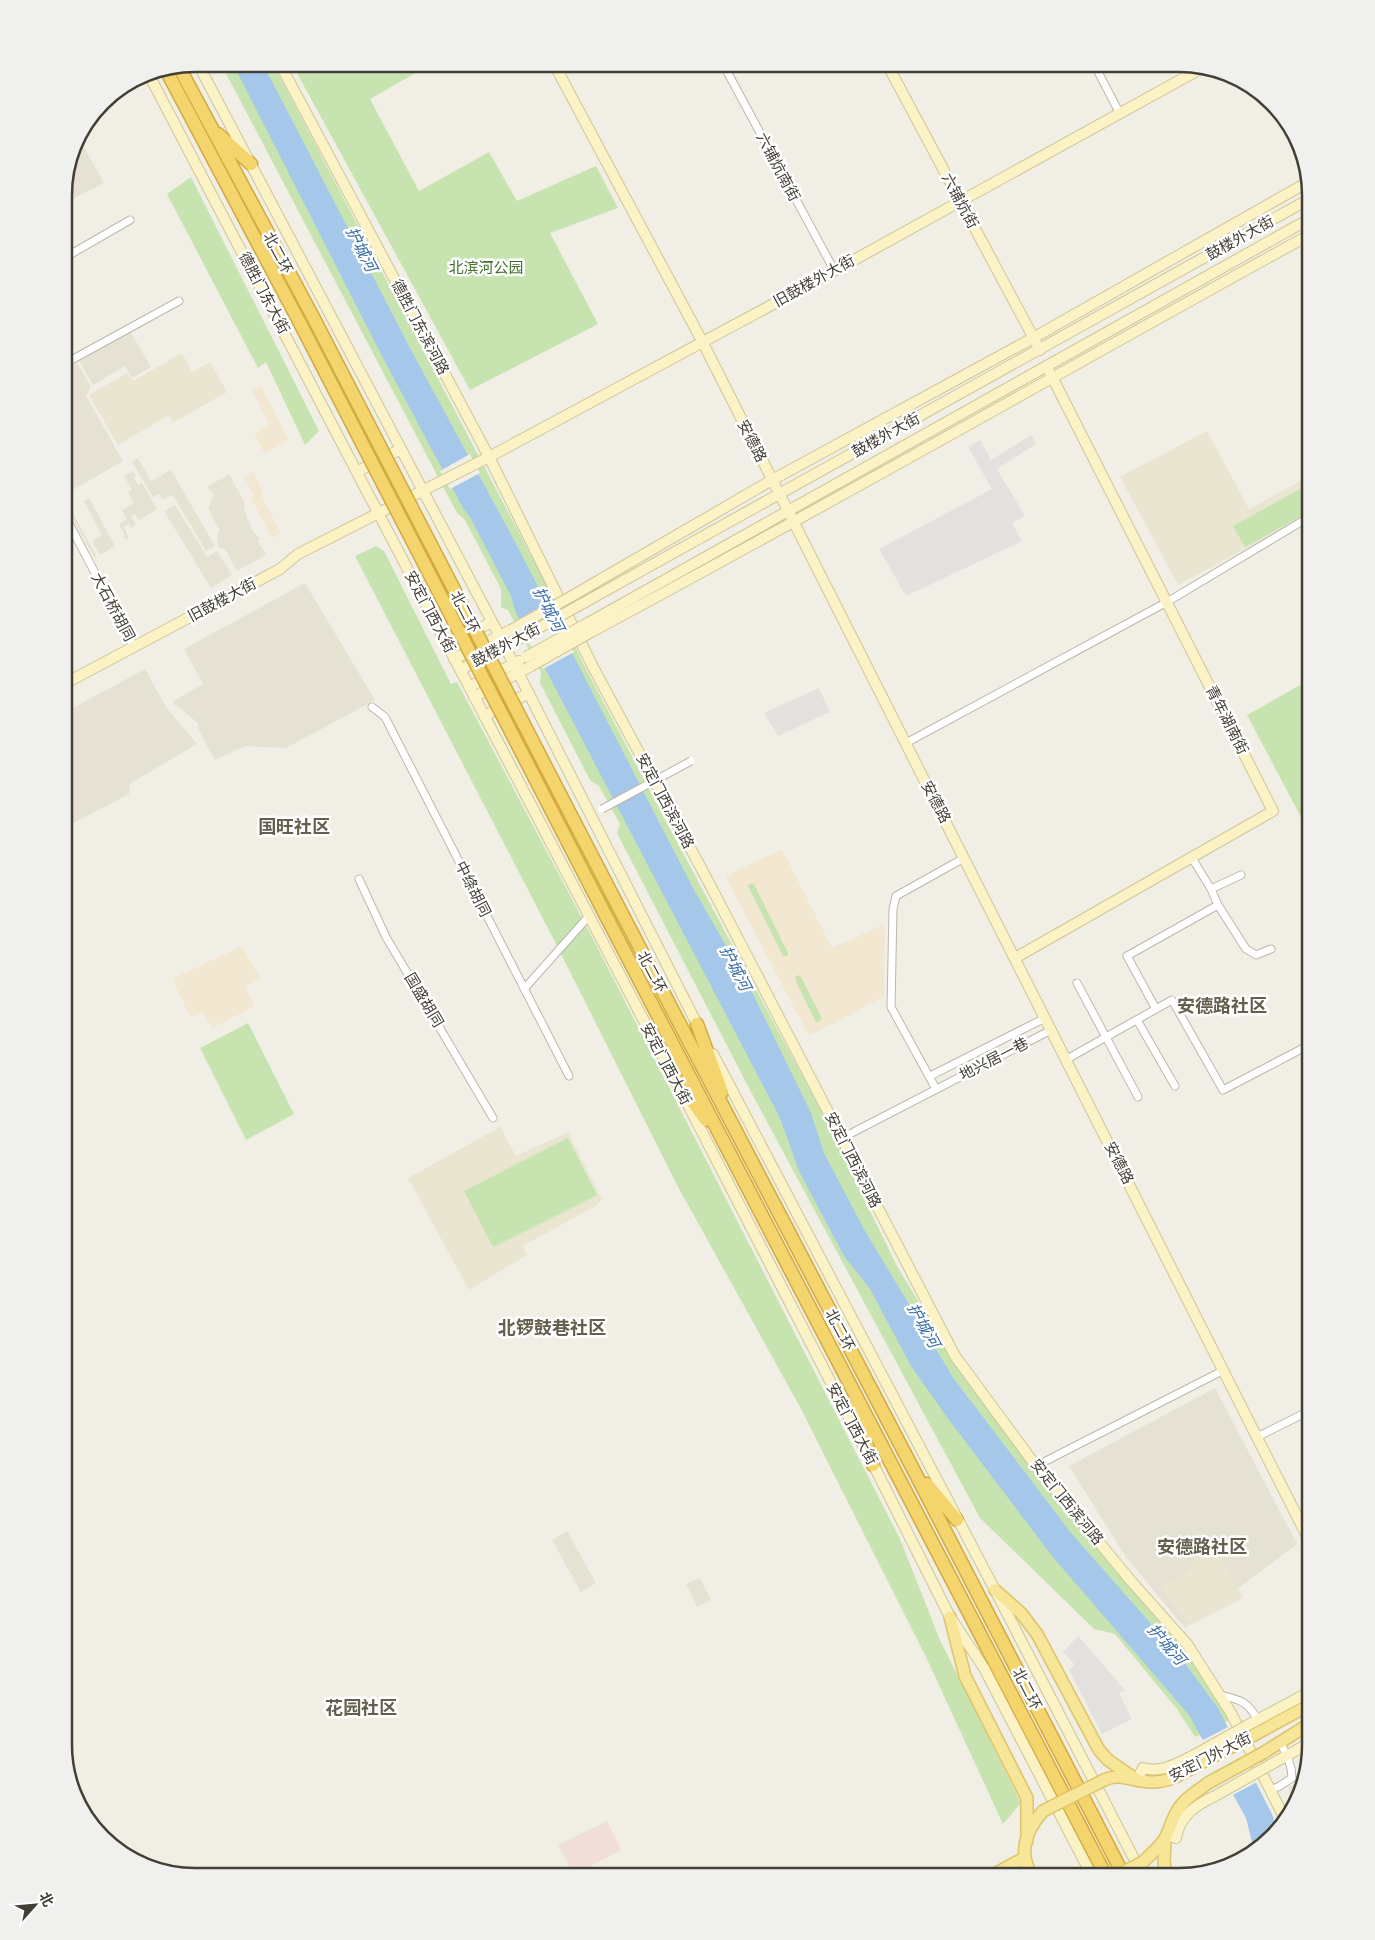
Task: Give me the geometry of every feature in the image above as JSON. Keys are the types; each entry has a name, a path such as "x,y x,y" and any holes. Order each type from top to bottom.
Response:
{"highway":[{"name":"北二环","path":"182,74 313,318 1120,1868"},
{"name":"北二环","path":"169,76 301,325 606,916 1102,1868"},
{"path":"210,126 251,164"},
{"path":"697,1024 741,1141"},
{"path":"674,1076 729,1150"},
{"path":"847,1377 873,1465"},
{"path":"912,1466 957,1520"}],"main road":[{"path":"995,1590 1021,1613 1034,1630 1099,1750 1108,1760 1138,1780"},
{"path":"950,1617 965,1676 1027,1798 1024,1858 1029,1868"},
{"name":"安定门外大街","path":"1026,1840 1031,1827 1043,1811 1111,1776 1150,1782 1175,1778 1196,1760 1251,1730 1302,1708"},
{"name":"安定门外大街","path":"1132,1868 1143,1862 1170,1838 1170,1822 1178,1808 1188,1798 1208,1783 1263,1753 1302,1729"},
{"path":"1165,1868 1164,1861 1170,1838"},
{"path":"1006,1868 1024,1858"}],"street":[{"path":"203,73 505,646 697,1024 1139,1868"},
{"name":"德胜门东滨河路","path":"285,73 489,457"},
{"name":"安德路","path":"559,73 702,341 1302,1526"},
{"name":"六铺炕南街","path":"728,73 834,270"},
{"name":"六铺炕街","path":"892,73 1040,350"},
{"path":"1099,73 1120,114"},
{"name":"旧鼓楼外大街","path":"424,491 834,270 1192,74"},
{"name":"德胜门东大街","path":"152,81 378,513"},
{"name":"鼓楼外大街","path":"454,659 572,596 772,480 1033,338 1301,186"},
{"name":"鼓楼外大街","path":"460,670 1302,203"},
{"path":"73,253 130,220"},
{"name":"鼓楼外大街","path":"472,692 590,627 787,510 1302,223"},
{"name":"鼓楼外大街","path":"590,627 794,523 1052,376 1302,239"},
{"path":"73,359 179,301"},
{"name":"青年湖南街","path":"1015,958 1273,811 1046,366"},
{"path":"358,472 401,449"},
{"name":"安定门西滨河路","path":"489,457 593,667 713,890 955,1356 1036,1466 1131,1581 1187,1644 1220,1695 1282,1812"},
{"name":"旧鼓楼大街","path":"73,679 272,573 298,554 424,491"},
{"name":"安定门西大街","path":"378,513 674,1076 950,1617 984,1668 1088,1868"},
{"path":"906,743 1167,602 1302,521"},
{"name":"大石桥胡同","path":"73,531 134,647"},
{"path":"447,645 492,622"},
{"path":"484,716 529,693"},
{"name":"中绦胡同","path":"372,707 385,717 569,1076"},
{"path":"591,814 691,761"},
{"path":"936,1089 891,1007 893,909 896,896 964,858"},
{"path":"1192,858 1211,889 1218,905 1246,949 1256,955 1271,949"},
{"path":"1211,889 1241,875"},
{"name":"国盛胡同","path":"359,879 386,937 493,1118"},
{"path":"1156,1009 1127,956 1218,905"},
{"path":"524,989 589,916"},
{"path":"1076,983 1138,1097"},
{"path":"1067,1059 1172,1000 1223,1090 1302,1049"},
{"name":"地兴居一巷","path":"930,1076 1044,1018"},
{"path":"1137,1020 1175,1086"},
{"name":"地兴居一巷","path":"842,1138 1051,1030"},
{"path":"1036,1466 1224,1370"},
{"path":"1258,1437 1302,1415"},
{"path":"1220,1695 1241,1700 1250,1706 1258,1720"},
{"path":"1251,1730 1258,1720 1302,1696"},
{"path":"1271,1789 1292,1778 1292,1770 1280,1742"},
{"path":"1170,1838 1191,1809 1302,1747"},
{"path":"1138,1780 1143,1768 1151,1770 1169,1768 1196,1760"}],"shaded area":[{"path":"83,145 104,183 73,199 74,179"},
{"path":"130,331 151,367 132,378 125,366 93,385 79,361"},
{"path":"182,353 192,372 210,362 227,392 173,423 169,415 118,445 89,395 127,373 133,381"},
{"path":"77,363 91,387 86,396 123,461 73,490 73,365"},
{"path":"261,386 289,440 264,453 254,433 269,424 252,391"},
{"path":"1207,431 1249,509 1302,480 1302,519 1178,585 1120,477"},
{"path":"1031,435 1036,444 997,469 1025,516 1012,523 1022,541 906,596 879,549 992,489 968,447 980,440 991,460"},
{"path":"138,458 151,481 171,470 215,546 206,551 173,495 162,500 159,494 153,497 132,462"},
{"path":"133,471 138,485 142,483 157,509 139,520 135,514 131,516 136,525 131,528 129,524 124,527 129,538 126,540 123,537 125,535 119,524 127,519 122,510 134,503 128,492 132,490 124,476"},
{"path":"253,472 263,492 260,493 281,533 272,538 251,498 254,496 244,477"},
{"path":"229,474 244,502 245,512 253,532 260,538 258,541 266,555 237,571 225,549 219,548 217,534 220,531 208,508 214,494 207,487"},
{"path":"89,498 115,546 100,555 92,541 102,535 84,501"},
{"path":"175,505 207,557 217,551 232,575 211,588 164,511"},
{"path":"73,513 97,557 94,557 73,519"},
{"path":"305,583 375,700 286,748 245,746 215,760 199,731 198,723 172,702 203,684 184,649"},
{"path":"145,669 166,707 197,744 131,783 129,794 73,824 73,708"},
{"path":"819,688 830,712 778,736 764,713"},
{"path":"782,849 832,948 882,925 885,931 884,997 809,1036 725,876"},
{"path":"242,946 260,978 245,986 255,1006 212,1028 203,1012 191,1018 172,979"},
{"path":"500,1127 516,1156 568,1132 602,1200 594,1207 523,1246 527,1255 469,1290 408,1178"},
{"path":"1215,1388 1297,1544 1185,1628 1126,1557 1069,1466"},
{"path":"567,1531 596,1583 581,1592 552,1540"},
{"path":"1214,1544 1243,1598 1191,1625 1159,1588 1188,1573 1196,1553"},
{"path":"700,1578 711,1600 697,1607 686,1584"},
{"path":"1078,1636 1125,1690 1119,1693 1132,1719 1102,1734 1069,1670 1075,1665 1063,1652"},
{"path":"1298,1774 1291,1796 1288,1788 1294,1784"},
{"path":"607,1821 621,1850 588,1867 570,1867 558,1845"}],"green space":[{"path":"226,73 278,73 550,592 582,661 822,1113 897,1266 963,1376 1034,1472 1183,1648 1229,1720 1195,1737 1177,1709 1115,1634 1094,1629 980,1518 751,1092 617,833 620,824 599,786 590,780 540,683 541,672 508,610 501,607 501,589 465,520 457,513"},
{"name":"北滨河公园","path":"297,73 416,73 370,99 419,191 489,152 517,201 596,166 618,208 550,233 598,324 470,390"},
{"path":"191,177 319,431 305,445 266,362 258,368 167,194"},
{"path":"1302,488 1302,516 1245,547 1233,526"},
{"path":"376,546 384,551 451,684 457,682 592,937 900,1539 940,1640 1021,1803 1003,1824 926,1657 800,1407 677,1185 554,940 355,556"},
{"path":"1302,684 1302,819 1247,715"},
{"path":"751,883 754,884 788,953 787,956 783,956 748,886"},
{"path":"799,975 822,1018 819,1022 816,1022 797,984 795,977"},
{"path":"248,1023 294,1114 246,1140 200,1048"},
{"path":"568,1138 597,1195 493,1247 464,1191"}],"water":[{"name":"护城河","path":"238,73 268,73 411,350 514,540 694,890 747,982 811,1113 824,1153 865,1231 954,1379 1071,1533 1181,1658 1218,1708 1274,1822 1252,1843 1246,1818 1189,1715 1052,1556 949,1420 911,1366 870,1289 844,1256 799,1171 780,1118 515,611 511,596 470,517 463,508 382,356"}],"pier":[{"path":"470,454 480,473 450,489 440,471"},
{"path":"549,602 574,652 543,669 517,620"},
{"path":"1230,1726 1259,1781 1231,1796 1201,1741"}],"district":[{"name":"国旺社区","path":"294,827"},
{"name":"安德路社区","path":"1222,1006"},
{"name":"北锣鼓巷社区","path":"552,1328"},
{"name":"安德路社区","path":"1202,1547"},
{"name":"花园社区","path":"361,1708"}]}
